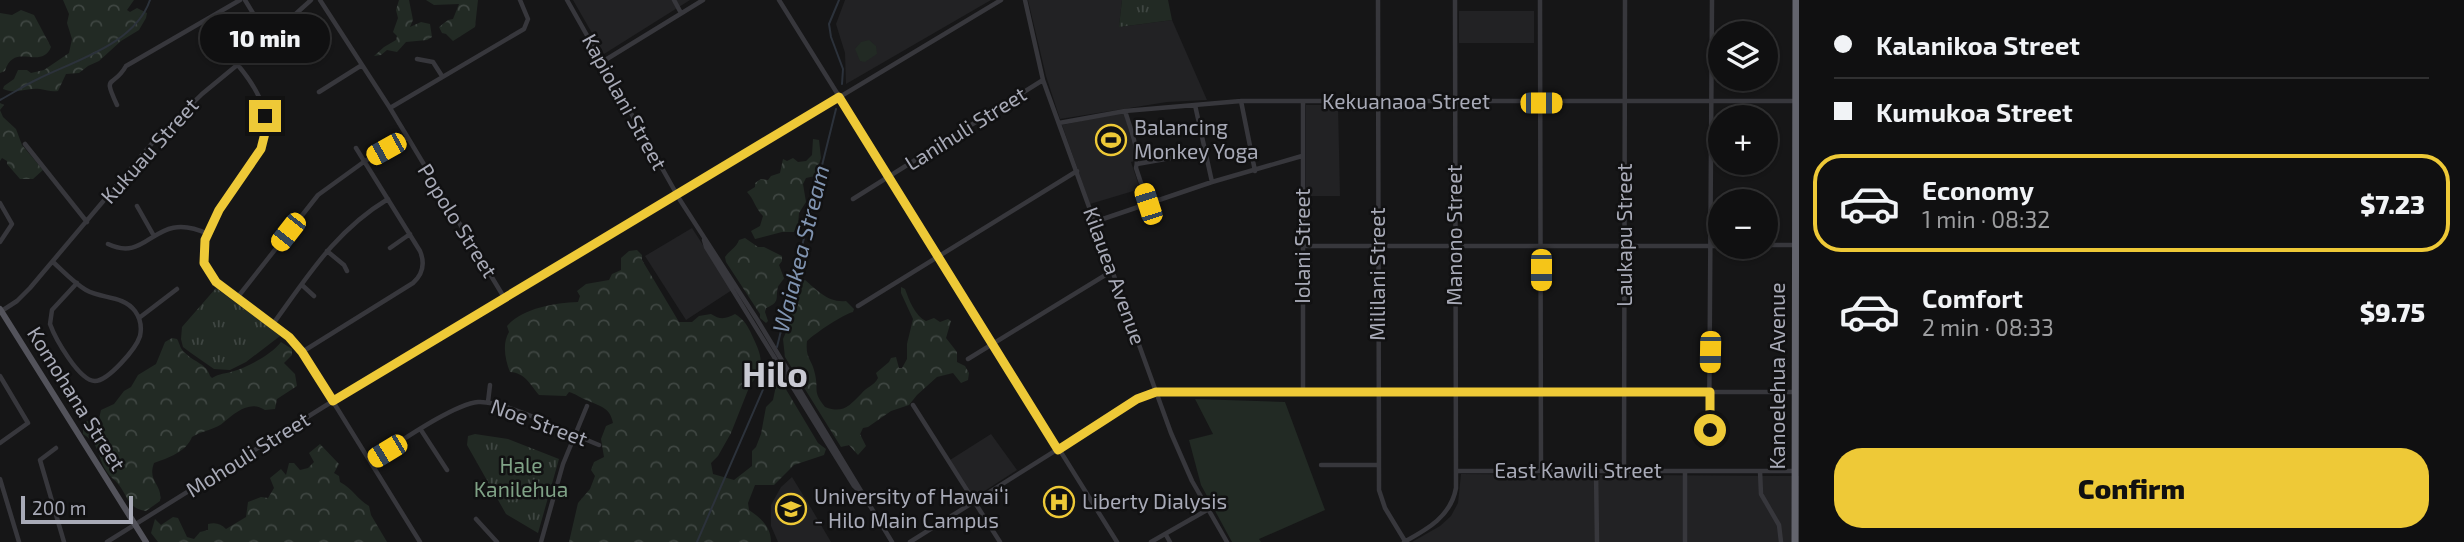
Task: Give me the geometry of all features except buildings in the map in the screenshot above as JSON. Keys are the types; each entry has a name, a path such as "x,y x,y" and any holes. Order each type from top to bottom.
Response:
{"highway":[{"name":"Kanoelehua Avenue","path":"1795,542 1798,471 1795,392 1796,0"}],"main road":[{"name":"Komohana Street","path":"0,311 146,542"}],"street":[{"path":"117,105 108,86 125,66 242,0 268,38"},
{"name":"Kukuau Street","path":"0,311 19,299 154,141 236,64 311,0"},
{"name":"Popolo Street","path":"320,0 390,108 505,299"},
{"path":"390,108 526,28 528,19 519,0"},
{"name":"Kapiolani Street","path":"567,0 706,247 783,366"},
{"path":"674,0 681,13"},
{"path":"602,62 703,0"},
{"path":"779,0 1117,542"},
{"name":"Mohouli Street","path":"107,542 333,401 1001,0"},
{"name":"Kilauea Avenue","path":"1025,0 1043,80 1173,439 1207,510 1227,542"},
{"name":"Mililani Street","path":"1378,0 1377,465 1379,490 1385,508 1405,542"},
{"name":"Manono Street","path":"1455,0 1456,471"},
{"path":"1540,0 1541,471"},
{"name":"Laukapu Street","path":"1624,471 1625,0"},
{"path":"1712,0 1712,189"},
{"path":"416,60 433,62 442,76"},
{"path":"236,64 254,86 261,100 265,133 258,156 253,158 219,210 208,234 203,249 206,267 213,279 289,337 302,352 420,542"},
{"path":"319,92 362,65"},
{"name":"Lanihuli Street","path":"853,199 1043,80"},
{"path":"1241,101 1255,171"},
{"name":"Kekuanaoa Street","path":"1059,123 1125,111 1241,101 1797,101"},
{"name":"Iolani Street","path":"1303,392 1304,101"},
{"path":"1195,105 1212,182"},
{"path":"1125,111 1136,168 1148,204"},
{"path":"237,298 318,195 365,161 407,138"},
{"path":"25,144 87,222"},
{"path":"302,352 417,279 422,271 420,251 356,148"},
{"path":"1137,164 1205,152"},
{"path":"1094,222 1212,182 1302,156"},
{"path":"858,306 1077,171"},
{"path":"273,324 327,251 360,217 387,199"},
{"path":"0,203 12,223 11,229 0,242"},
{"path":"137,206 154,236"},
{"path":"108,244 127,250 173,226 194,228 208,234"},
{"path":"390,247 410,234"},
{"name":"Kapiolani Street","path":"704,240 772,345 854,486 860,491 892,542"},
{"path":"1303,246 1708,246"},
{"path":"1778,246 1797,246"},
{"path":"327,251 347,271"},
{"path":"1710,445 1712,259"},
{"path":"52,262 93,293 126,303 134,309 139,318 141,329 137,342 110,374 98,381 85,378 49,321 52,310 77,283"},
{"path":"968,359 1112,271"},
{"path":"302,285 314,296"},
{"path":"139,318 177,289"},
{"path":"0,378 28,424 0,443"},
{"path":"488,402 490,385"},
{"path":"909,542 1137,399 1156,392 1795,392"},
{"name":"Noe Street","path":"370,461 457,408 488,402 499,404 599,445"},
{"path":"541,542 557,480 587,405"},
{"path":"912,405 1000,542"},
{"path":"421,430 447,470"},
{"path":"56,448 45,454 40,464 64,542"},
{"path":"1321,465 1377,465"},
{"path":"1405,542 1449,510 1455,491 1456,471"},
{"name":"East Kawili Street","path":"1456,471 1798,471"},
{"path":"1596,471 1597,542"},
{"path":"1685,471 1685,542"},
{"path":"1760,471 1761,494 1779,525 1781,542"},
{"path":"0,479 19,542"},
{"path":"1151,542 1207,510"},
{"path":"476,519 497,542"},
{"path":"1166,535 1170,542"}],"shaded area":[{"path":"573,0 690,0 604,54"},
{"path":"845,0 991,0 846,84 845,53 836,24"},
{"path":"1028,0 1122,0 1119,27 1172,20 1207,100 1167,102 1060,119 1046,76"},
{"path":"1459,11 1534,11 1534,43 1459,43"},
{"path":"1306,105 1338,105 1340,196 1306,196"},
{"path":"1124,112 1137,160 1131,162 1140,189 1090,204 1062,125"},
{"path":"692,228 732,290 686,320 645,256"},
{"path":"991,434 1017,470 976,494 971,492 950,460"},
{"path":"1461,474 1799,476 1799,542 1412,542 1440,526 1451,516 1458,503"},
{"name":"University of Hawaiʻi - Hilo Main Campus","path":"792,477 831,542 778,542 771,526 771,505 781,487"}],"green space":[{"path":"63,0 134,0 127,10 130,12 137,8 147,13 139,30 121,41 99,61 79,73 66,74 58,91 3,89 14,79 18,70 31,73 44,70 69,53 72,39 67,23 69,14"},
{"path":"399,0 409,0 413,20 410,27 421,22 430,24 432,37 406,42 397,52 387,50 374,56 396,40 397,36 393,32 398,18 396,10"},
{"path":"426,0 478,0 475,27 453,41 442,33 439,27 453,19 459,4 434,5"},
{"path":"1122,0 1168,0 1172,20 1119,27"},
{"path":"21,10 34,15 51,47 47,54 41,57 15,58 9,62 5,71 0,73 0,13 12,15"},
{"path":"869,40 876,46 877,54 865,62 860,61 855,49 861,42"},
{"path":"0,110 3,117 16,129 22,145 43,170 33,179 20,179 7,161 2,158 0,161"},
{"path":"813,139 819,140 821,158 815,176 806,178 803,184 806,202 799,213 794,232 782,232 755,239 751,231 760,226 763,216 747,192 761,179 768,180 780,173 783,159 806,161 812,155"},
{"path":"745,238 758,247 764,247 782,256 779,265 784,278 778,287 776,302 766,308 766,323 760,318 726,262 725,257 739,240"},
{"path":"637,250 679,322 692,322 699,316 711,314 723,318 735,314 747,326 759,352 759,371 750,385 731,433 711,463 713,474 734,480 752,466 752,451 761,434 766,407 773,400 777,381 781,381 818,443 826,449 824,455 794,465 774,485 755,485 748,503 749,510 764,523 771,542 569,542 578,503 590,489 595,476 591,470 594,462 604,457 601,439 606,426 613,423 603,407 569,392 566,396 539,395 523,377 510,372 505,352 509,332 507,326 530,311 549,305 578,302 580,296 577,291 586,284 609,280 612,274 621,270 621,258 629,251"},
{"path":"805,280 823,295 846,301 854,309 807,341 817,394 825,407 837,410 849,405 876,381 876,373 891,358 896,357 899,368 902,368 907,359 907,344 913,319 901,293 901,287 905,289 922,319 951,321 946,338 957,352 957,362 965,366 969,373 968,380 961,383 953,373 937,377 909,405 891,411 863,428 860,434 866,446 858,455 849,445 841,447 785,357 783,339 791,304 799,283"},
{"path":"216,288 280,336 246,362 230,370 214,369 183,347 181,339 182,327"},
{"path":"172,338 177,339 183,351 203,366 212,378 253,363 281,342 292,349 292,355 284,363 295,374 297,386 277,399 275,409 265,410 254,406 243,408 221,424 192,437 186,447 176,454 154,463 152,475 160,501 146,511 140,510 132,505 108,474 96,447 83,434 83,422 99,419 101,410 114,404 124,391 131,387 138,375 156,364 165,342"},
{"path":"1195,399 1285,402 1325,510 1259,539 1261,542 1232,542 1201,485 1189,440 1213,434"},
{"name":"Hale Kanilehua","path":"475,434 508,439 559,459 538,533 506,514 467,445 468,436"},
{"path":"320,444 339,464 334,473 339,476 340,482 369,506 371,515 387,542 158,542 151,533 155,519 161,525 173,517 178,518 187,537 194,539 200,532 208,530 208,524 218,524 226,529 246,517 248,502 261,497 268,498 274,488 270,478 281,469 286,475 289,463 294,463 300,470 308,468 314,462 309,453"}],"waterway":[{"path":"0,100 33,81 103,49 132,28 150,0"},
{"path":"839,0 829,24 843,69 842,84"},
{"name":"Waiakea Stream","path":"777,347 836,109"},
{"name":"Waiakea Stream","path":"697,542 774,359"}],"place":[{"name":"Balancing Monkey Yoga","path":"1111,140"},
{"name":"Liberty Dialysis","path":"1059,502"},
{"name":"University of Hawaiʻi - Hilo Main Campus","path":"791,509"}],"district":[{"name":"Hilo","path":"775,375"}],"route":[{"path":"265,116 261,149 219,210 205,240 204,263 216,282 289,337 302,352 333,401 839,97 1058,450 1137,399 1156,392 1710,392 1710,430"}]}
